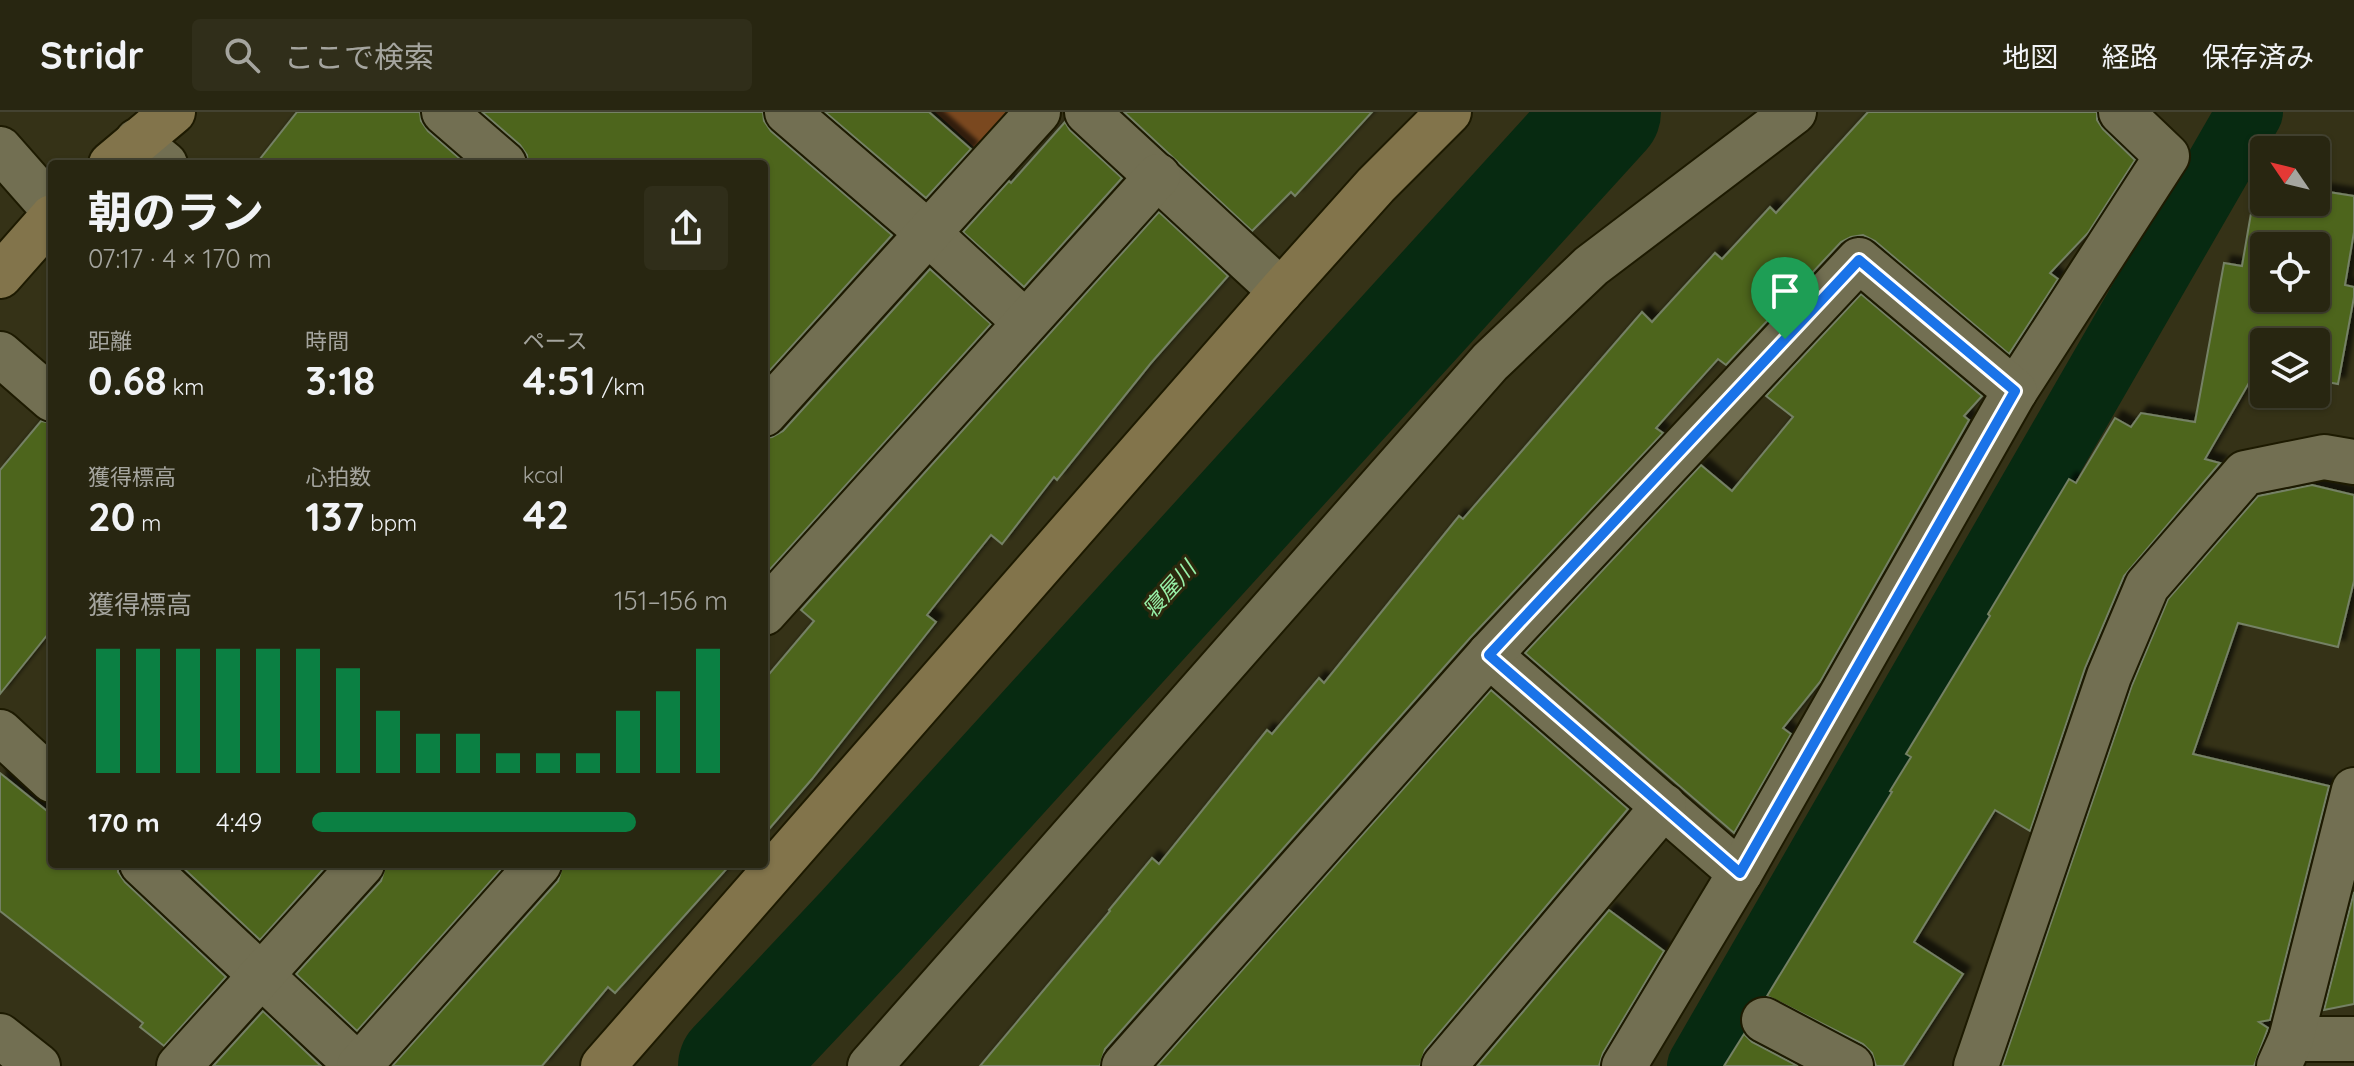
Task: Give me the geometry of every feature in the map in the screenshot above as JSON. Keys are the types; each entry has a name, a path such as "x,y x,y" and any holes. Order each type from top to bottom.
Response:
{"street":[{"path":"138,156 173,112"},
{"path":"444,112 498,160"},
{"path":"787,112 928,233 1025,322"},
{"path":"769,400 1038,112"},
{"path":"1087,112 1281,291"},
{"path":"603,1066 1281,291 1376,185 1449,112"},
{"path":"870,1066 1490,362 1591,266 1794,112"},
{"path":"1624,1066 1740,873 2015,391 2167,156 2121,112"},
{"path":"0,149 48,203"},
{"path":"768,609 1158,176"},
{"path":"0,276 48,222"},
{"path":"1124,1066 1489,655 1859,260 2015,391"},
{"path":"0,354 48,396"},
{"path":"1976,1066 2109,676 2147,586 2245,473 2352,454"},
{"path":"1489,655 1740,873"},
{"path":"0,732 48,776"},
{"path":"2354,790 2285,1053 2354,1039"},
{"path":"1444,1066 1664,806"},
{"path":"146,868 358,1066 535,868"},
{"path":"179,1066 358,868"},
{"path":"1764,1020 1851,1066"},
{"path":"0,1036 38,1066"}],"shaded area":[{"path":"935,112 1008,112 974,147"}],"building":[{"path":"297,112 420,112 421,121 428,131 461,160 259,160"},
{"path":"482,112 763,112 764,121 771,131 892,235 768,373 768,160 528,160 520,145"},
{"path":"825,112 929,112 971,149 926,198"},
{"path":"1124,112 1372,112 1295,196 1291,192 1252,231"},
{"path":"1868,112 2097,112 2097,120 2103,129 2135,160 2088,233 2050,273 2058,279 2009,354 1875,241 1863,235 1841,242 1726,365 1718,359 1656,428 1663,433 1470,638 1105,1049 1100,1066 980,1066 1152,858 1159,864 1267,730 1272,734 1319,678 1324,683 1459,516 1463,519 1642,312 1652,322 1715,253 1722,259 1770,207 1776,213"},
{"path":"1065,122 1122,178 1024,287 963,232"},
{"path":"2330,192 2354,196 2354,232 2345,285 2354,287 2354,297 2338,384 2330,383 2330,328 2250,328 2250,381 2205,459 2220,463 2124,576 2085,668 2030,831 1995,810 1914,942 1963,974 1903,1066 1876,1066 1872,1053 1863,1044 1767,996 1892,792 1911,757 1906,754 2069,479 2076,483 2115,418 2131,427 2141,413 2195,422 2224,263 2242,266 2251,216 2330,216"},
{"path":"1159,212 1228,276 1151,363 1057,480 1054,477 1002,544 991,535 927,615 936,622 768,830 768,675 814,621 801,610"},
{"path":"930,269 991,324 768,572 768,438 783,431"},
{"path":"1861,294 1982,396 1964,416 1969,420 1820,682 1783,728 1791,734 1734,833 1525,653 1701,465 1732,491 1793,417 1766,396"},
{"path":"41,421 48,422 48,634 0,694 0,470"},
{"path":"2312,485 2354,495 2354,581 2338,647 2238,623 2193,754 2329,786 2270,1020 2259,1022 2268,1028 2254,1066 2002,1066 2132,685 2168,599 2258,496"},
{"path":"1491,690 1628,809 1425,1050 1420,1066 1157,1066"},
{"path":"0,773 48,812 48,868 118,868 125,882 226,977 164,1046 140,1027 143,1023 0,911"},
{"path":"183,868 324,868 260,940"},
{"path":"385,868 502,868 357,1031 296,974 381,881"},
{"path":"562,868 727,868 615,993 608,987 542,1066 392,1066 558,881"},
{"path":"2354,892 2354,1004 2324,1010"},
{"path":"1609,910 1664,951 1603,1053 1599,1066 1477,1066"},
{"path":"263,1011 321,1066 213,1066"},
{"path":"1744,1034 1752,1042 1798,1066 1724,1066"}],"waterway":[{"name":"寝屋川","path":"734,1066 862,930 1605,112"},
{"path":"1700,1066 2250,112"}],"route":[{"path":"1859,260 2015,391 1740,873 1489,655 1785,339 1859,260"}]}
